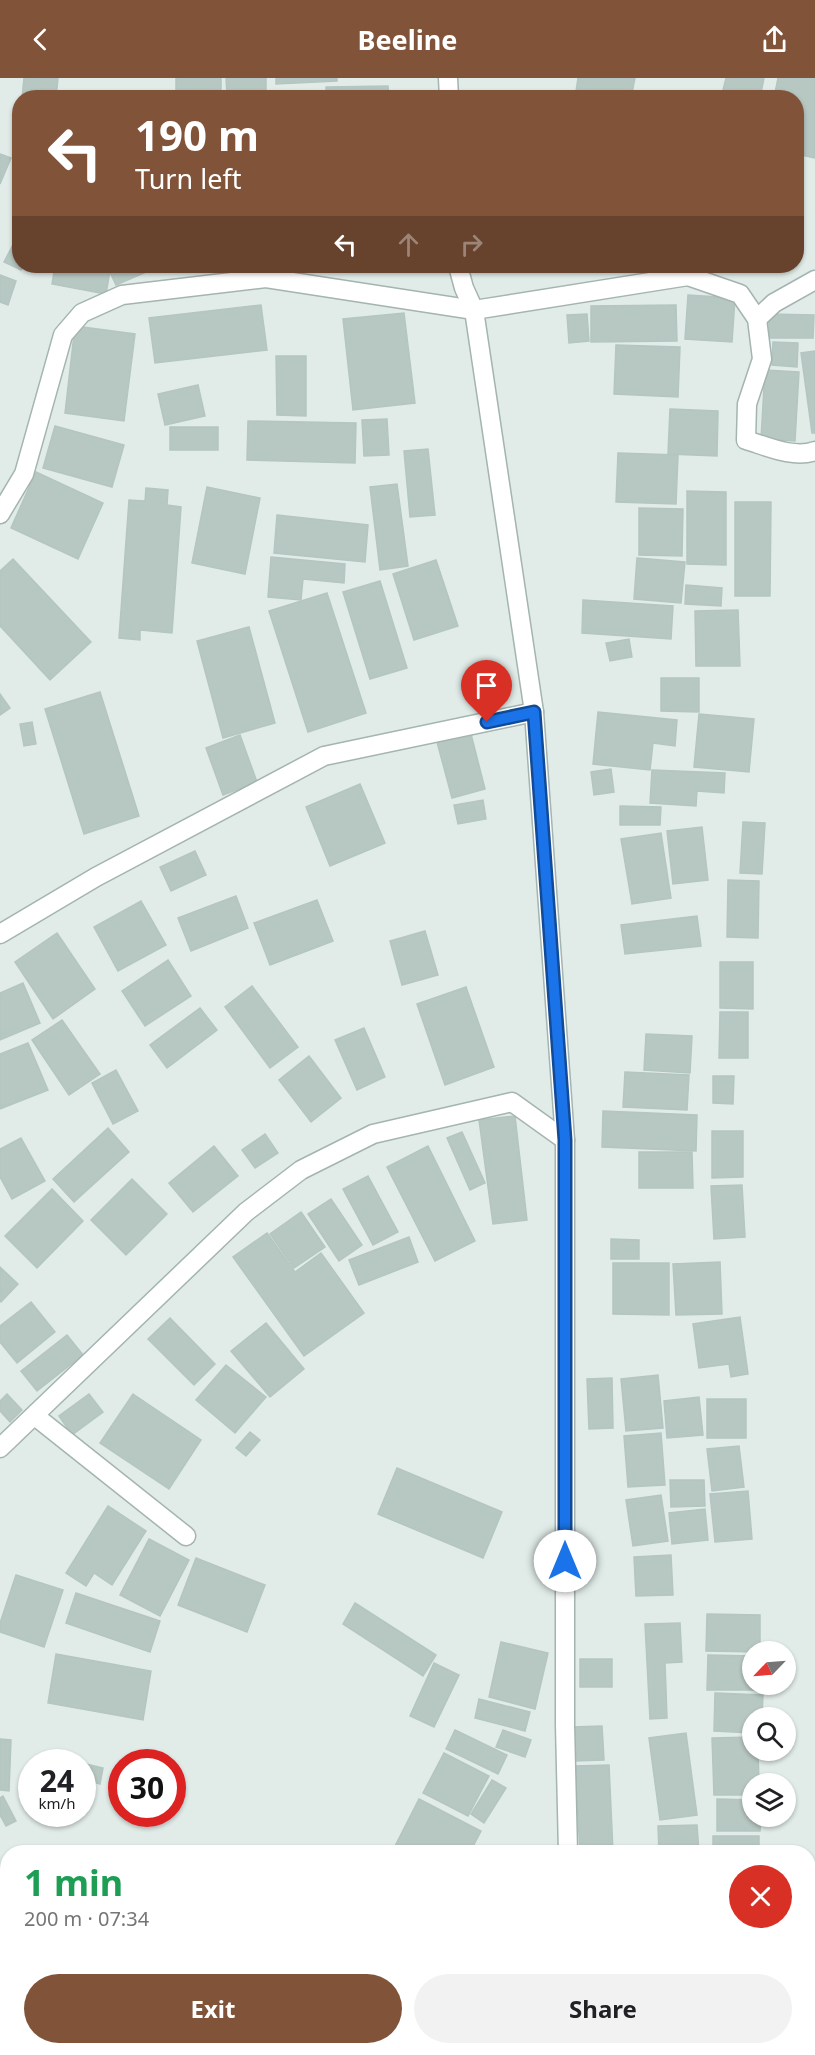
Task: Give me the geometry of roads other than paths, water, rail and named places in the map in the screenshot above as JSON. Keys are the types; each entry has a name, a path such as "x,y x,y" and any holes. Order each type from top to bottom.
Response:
{"street":[{"path":"460,273 474,310 534,712 565,1140 565,1725 568,1845"},
{"path":"0,514 24,474 63,335 82,313 122,295 266,278 474,310 688,276 740,294 757,319 762,359 747,404 746,440 775,449 808,454 815,451"},
{"path":"757,319 774,303 815,280"},
{"path":"0,934 96,877 324,756 534,712"},
{"path":"0,1448 246,1212 301,1170 373,1134 512,1102 565,1140"},
{"path":"35,1416 186,1536"}]}
